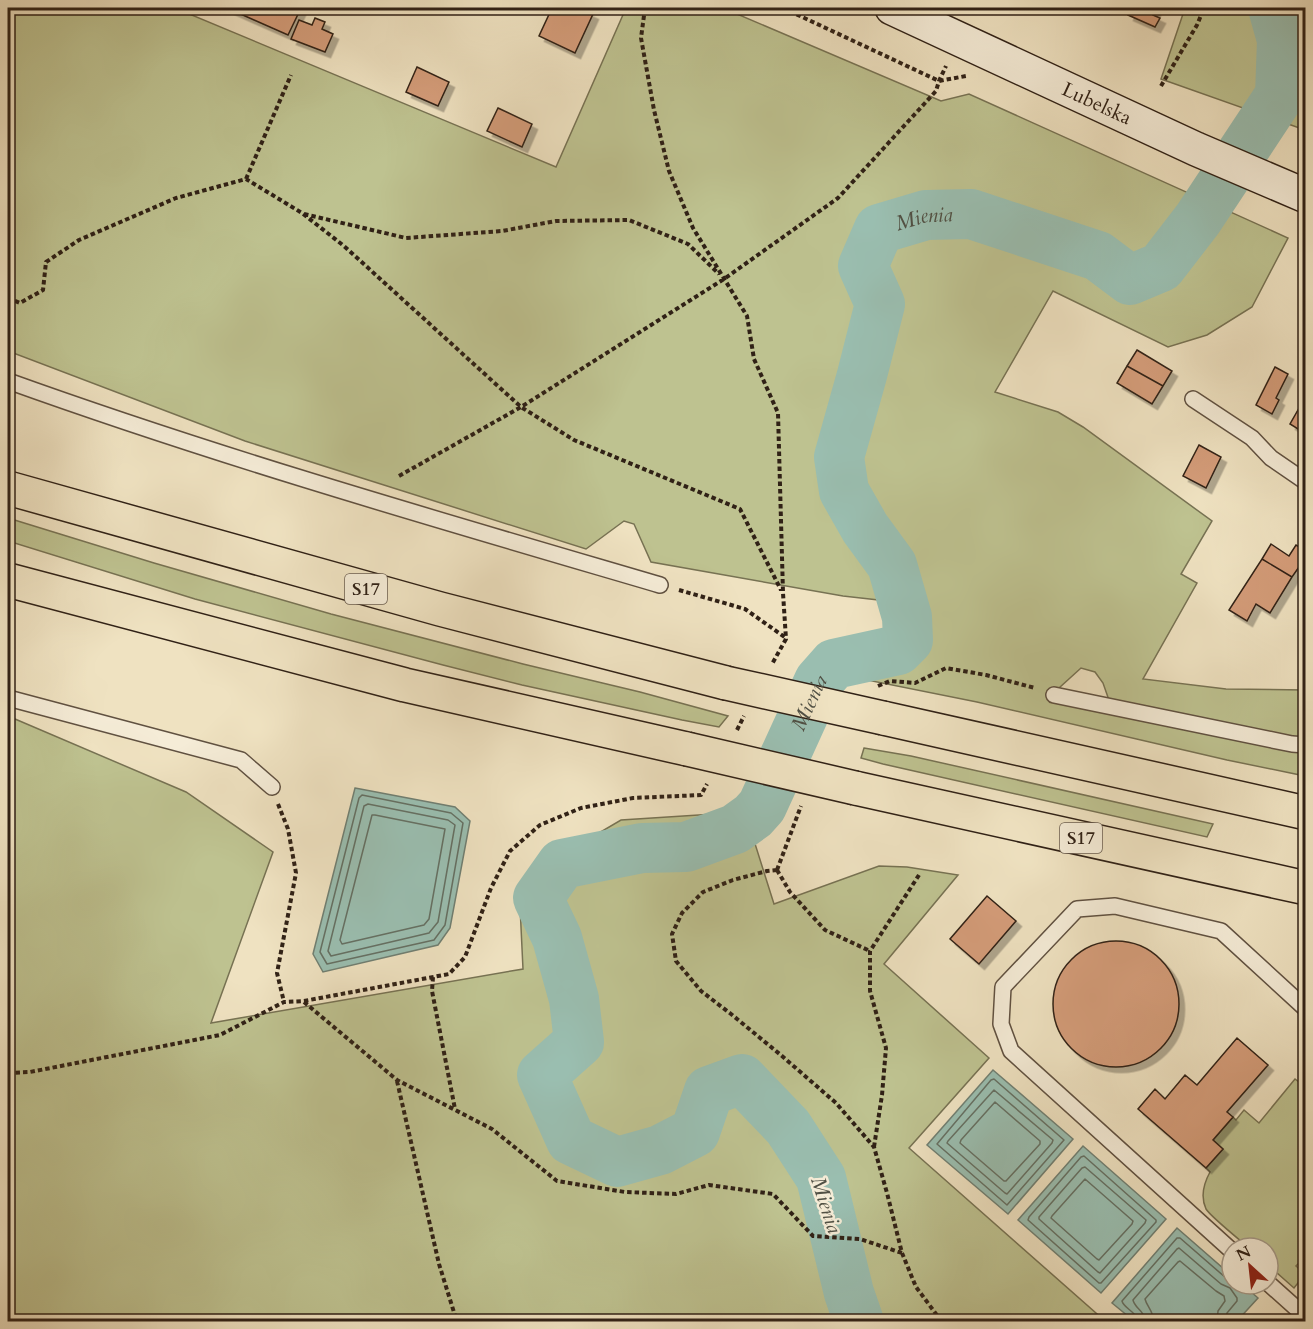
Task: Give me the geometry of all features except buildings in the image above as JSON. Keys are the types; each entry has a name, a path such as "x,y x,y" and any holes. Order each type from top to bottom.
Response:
{"highway":[{"name":"S17","path":"8,488 440,609 726,683 1305,813"},
{"name":"S17","path":"8,580 405,685 1305,888"}],"main road":[{"name":"Lubelska","path":"892,8 1196,149 1305,196"}],"lane":[{"path":"8,381 161,434 368,499 660,585"},
{"path":"1193,399 1252,438 1271,458 1305,482"},
{"path":"1054,695 1305,745"},
{"path":"8,698 241,760 272,787"},
{"path":"1220,1240 1011,1051 1001,1024 1003,987 1077,909 1114,906 1221,931 1305,1009"},
{"path":"1280,1294 1305,1317"}],"path":[{"path":"645,8 641,38 654,110 669,171 693,228 724,279"},
{"path":"399,476 521,406 724,279 838,198 936,91 939,81 783,8"},
{"path":"1161,87 1197,25 1204,8"},
{"path":"246,178 291,75"},
{"path":"8,298 20,303 43,290 46,262 79,240 176,198 246,178 302,213 344,246 521,406 574,440 740,509 783,593"},
{"path":"302,213 406,238 502,231 556,221 630,220 688,244 724,279"},
{"path":"660,585 745,609 786,639"},
{"path":"272,787 288,829 296,873 276,973 284,1002"},
{"path":"870,951 825,930 790,892 777,870 733,880 704,892 682,914 672,934 676,961 700,991 774,1049 836,1103 874,1147 902,1253 916,1287 942,1322"},
{"path":"874,1147 886,1048 870,991 870,951 920,875"},
{"path":"433,977 433,999 456,1110"},
{"path":"8,1073 30,1072 220,1035 284,1002 304,1001 397,1080 492,1129 557,1181 625,1192 676,1194 710,1185 773,1194 813,1236 860,1239 902,1253"},
{"path":"397,1080 439,1264 457,1322"}],"green space":[{"path":"8,8 175,8 556,167 626,8 723,8 941,101 969,94 1288,238 1252,307 1207,335 1168,347 1053,291 995,392 1058,412 1083,427 1212,521 1181,574 1197,583 1143,679 1226,689 1305,690 1305,740 1110,703 1103,683 1095,672 1081,668 1054,695 1305,751 1305,776 977,702 857,678 878,666 920,655 929,645 925,627 914,604 843,596 651,562 634,524 624,521 586,549 245,441 8,351"},
{"path":"1185,8 1305,8 1305,130 1161,79"},
{"path":"8,518 331,614 728,716 719,727 522,685 195,599 8,541"},
{"path":"8,716 186,792 273,852 211,1023 523,969 520,906 539,868 621,820 745,812 774,904 879,866 907,867 958,875 884,964 989,1058 909,1148 1105,1321 8,1321"},
{"path":"864,748 911,756 1213,824 1207,837 883,764 861,758"},
{"path":"1305,1077 1306,1263 1302,1260 1296,1266 1305,1274 1294,1288 1280,1276 1280,1236 1235,1236 1209,1213 1204,1204 1203,1194 1210,1172 1206,1168 1223,1149 1213,1140 1233,1117 1236,1120 1244,1110 1259,1123 1295,1079 1299,1082"}],"water":[{"path":"355,788 455,807 470,821 450,928 438,945 323,972 313,954"},
{"path":"993,1070 1073,1139 1008,1214 927,1145"},
{"path":"1083,1146 1166,1219 1101,1293 1018,1220"},
{"path":"1177,1228 1220,1266 1220,1296 1256,1296 1258,1298 1237,1321 1134,1321 1112,1303"}],"waterway":[{"name":"Mienia","path":"859,1322 849,1293 821,1178 788,1127 742,1079 709,1091 695,1132 660,1150 617,1162 571,1140 542,1075 579,1042 574,999 557,938 538,898 562,864 642,848 686,847 735,829 762,806 819,681 834,664 898,650 908,640 907,617 892,565 865,528 844,491 839,457 880,304 863,266 879,229 926,215 971,214 1098,256 1130,280 1161,267 1198,219 1280,95 1282,40 1273,8"}]}
